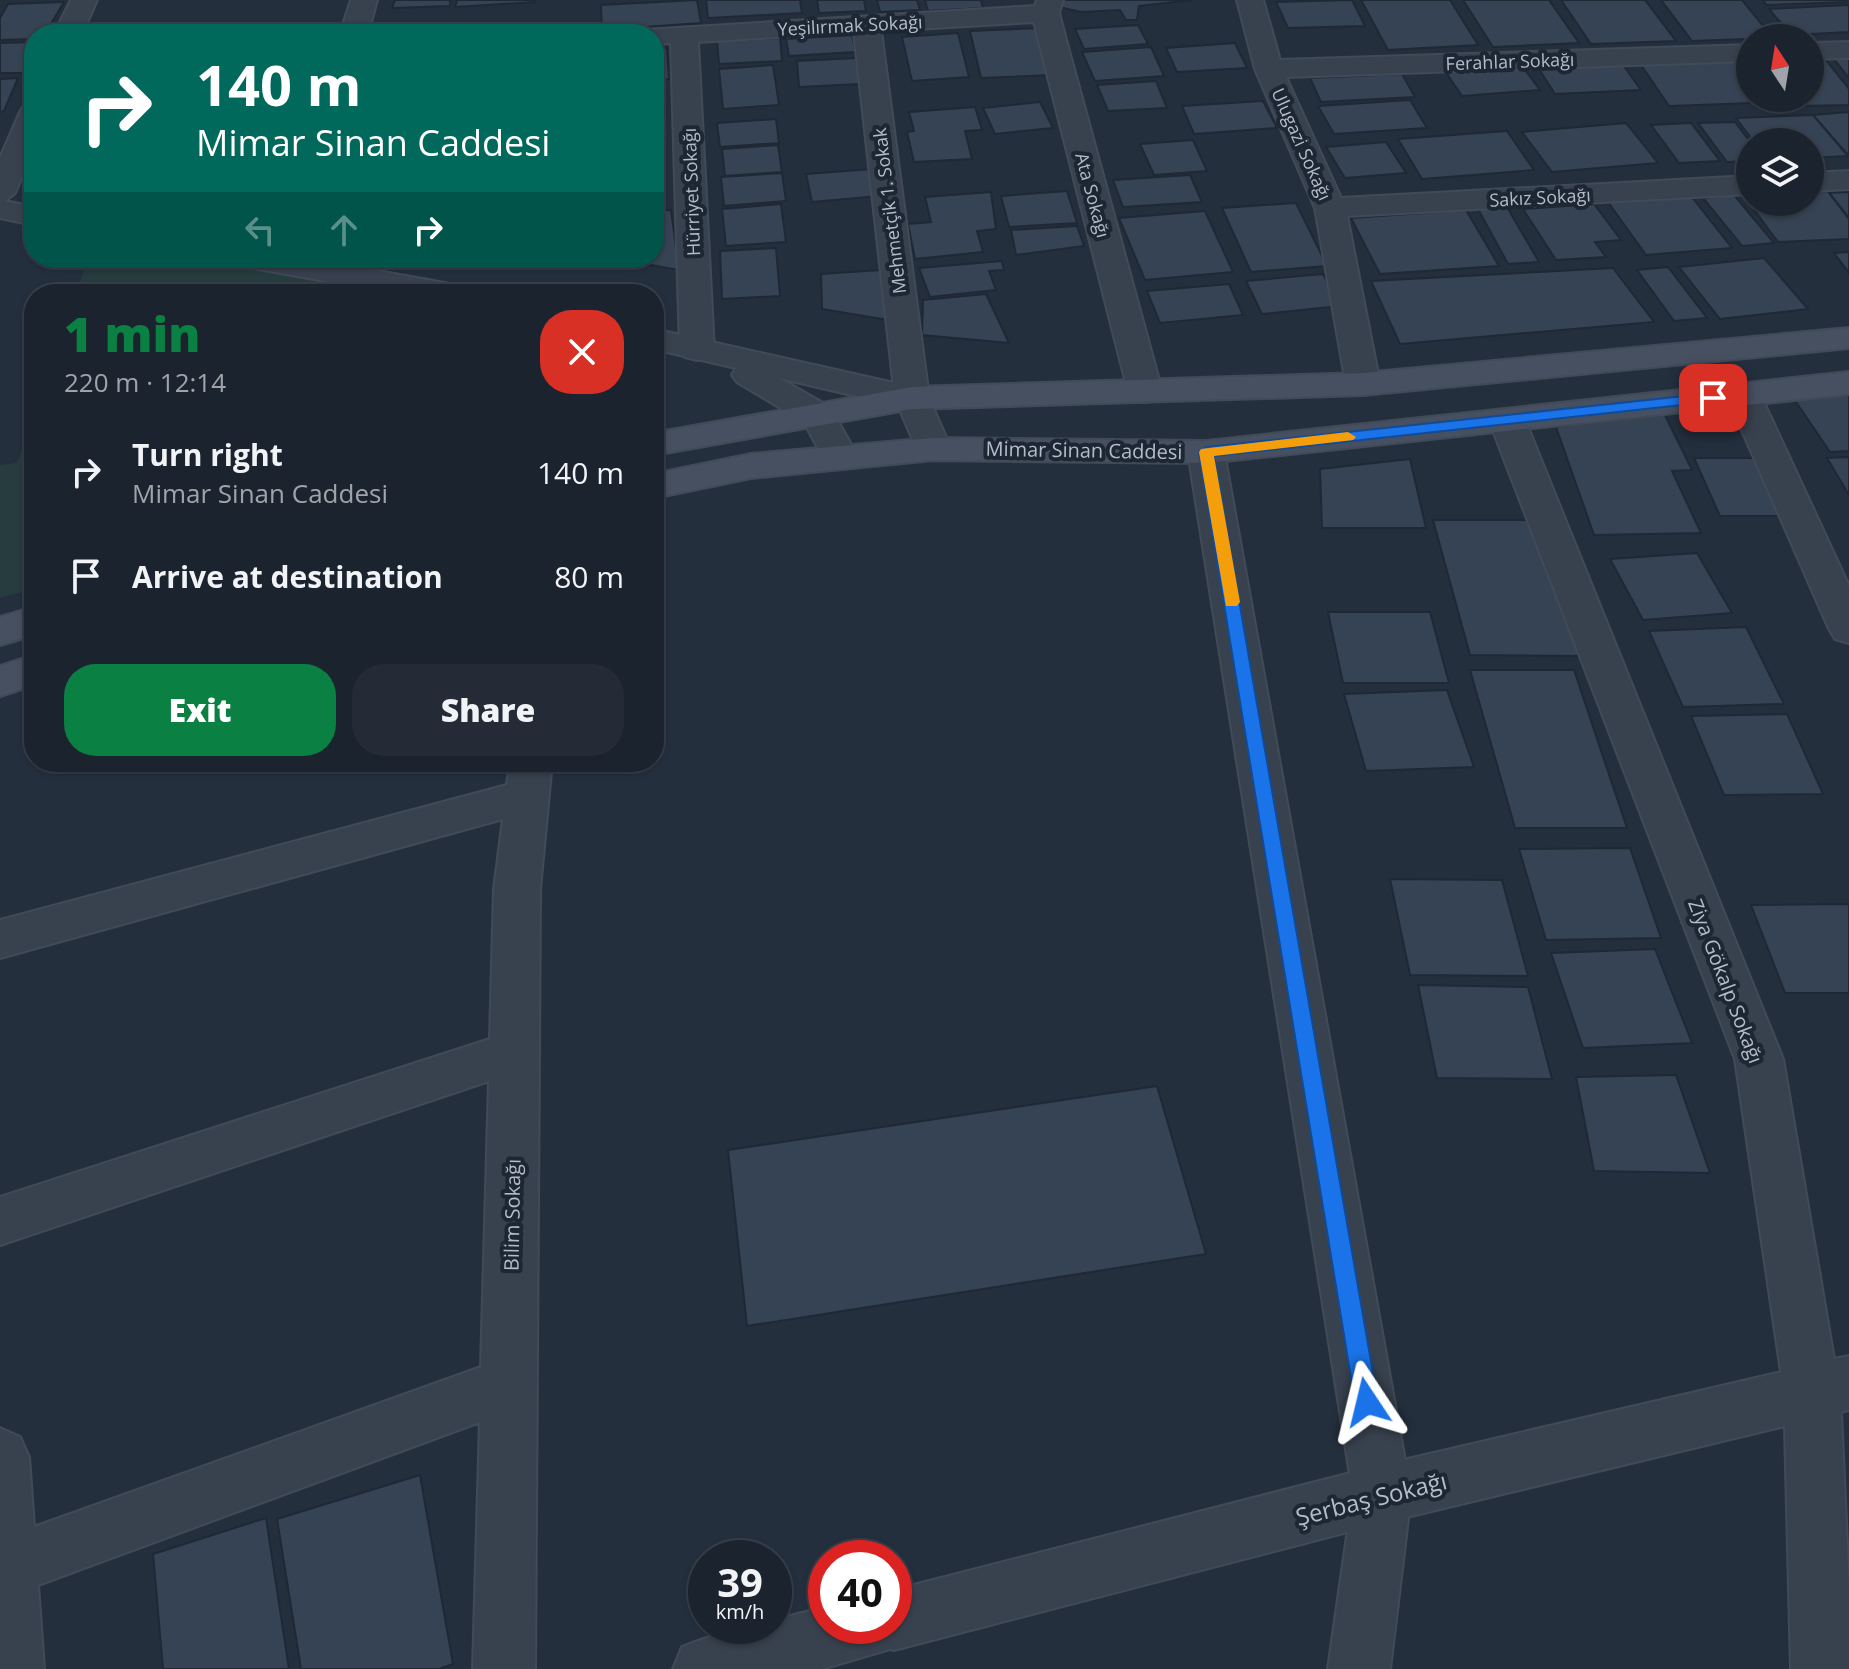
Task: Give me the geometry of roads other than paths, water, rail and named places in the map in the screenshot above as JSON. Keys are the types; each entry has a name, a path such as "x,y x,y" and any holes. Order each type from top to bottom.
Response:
{"main road":[{"path":"664,442 912,398 1363,384 1849,338"},
{"name":"Mimar Sinan Caddesi","path":"664,484 751,466 933,449 1206,452 1849,383"},
{"path":"0,631 24,624"},
{"path":"0,681 24,673"}],"street":[{"path":"73,24 84,0"},
{"path":"357,24 364,0"},
{"name":"Ulugazi Sokağı","path":"1250,0 1269,69 1330,208 1363,384"},
{"name":"Yeşilırmak Sokağı","path":"669,35 867,24 1048,6"},
{"name":"Ata Sokağı","path":"1048,6 1145,391"},
{"name":"Mehmetçik 1. Sokak","path":"867,24 912,398 933,449"},
{"name":"Hürriyet Sokağı","path":"669,35 677,130 707,352"},
{"path":"1824,51 1849,50"},
{"name":"Ferahlar Sokağı","path":"1269,69 1736,53"},
{"path":"0,193 24,136"},
{"path":"1824,181 1849,180"},
{"name":"Sakız Sokağı","path":"1330,208 1736,186"},
{"path":"0,209 24,214"},
{"path":"308,268 395,284"},
{"path":"664,341 912,398"},
{"path":"707,352 818,415 840,457"},
{"path":"1743,394 1849,629"},
{"name":"Ziya Gökalp Sokağı","path":"1507,420 1759,1059 1830,1388 1822,1669"},
{"path":"1206,452 1382,1494 1359,1669"},
{"path":"0,939 528,779"},
{"name":"Bilim Sokağı","path":"504,1669 517,889 528,779"},
{"path":"0,1221 514,1052"},
{"path":"3,1568 509,1384"},
{"name":"Şerbaş Sokağı","path":"912,1615 1382,1494 1830,1388"},
{"path":"0,1457 3,1568 13,1669"},
{"path":"704,1669 808,1642"}]}
